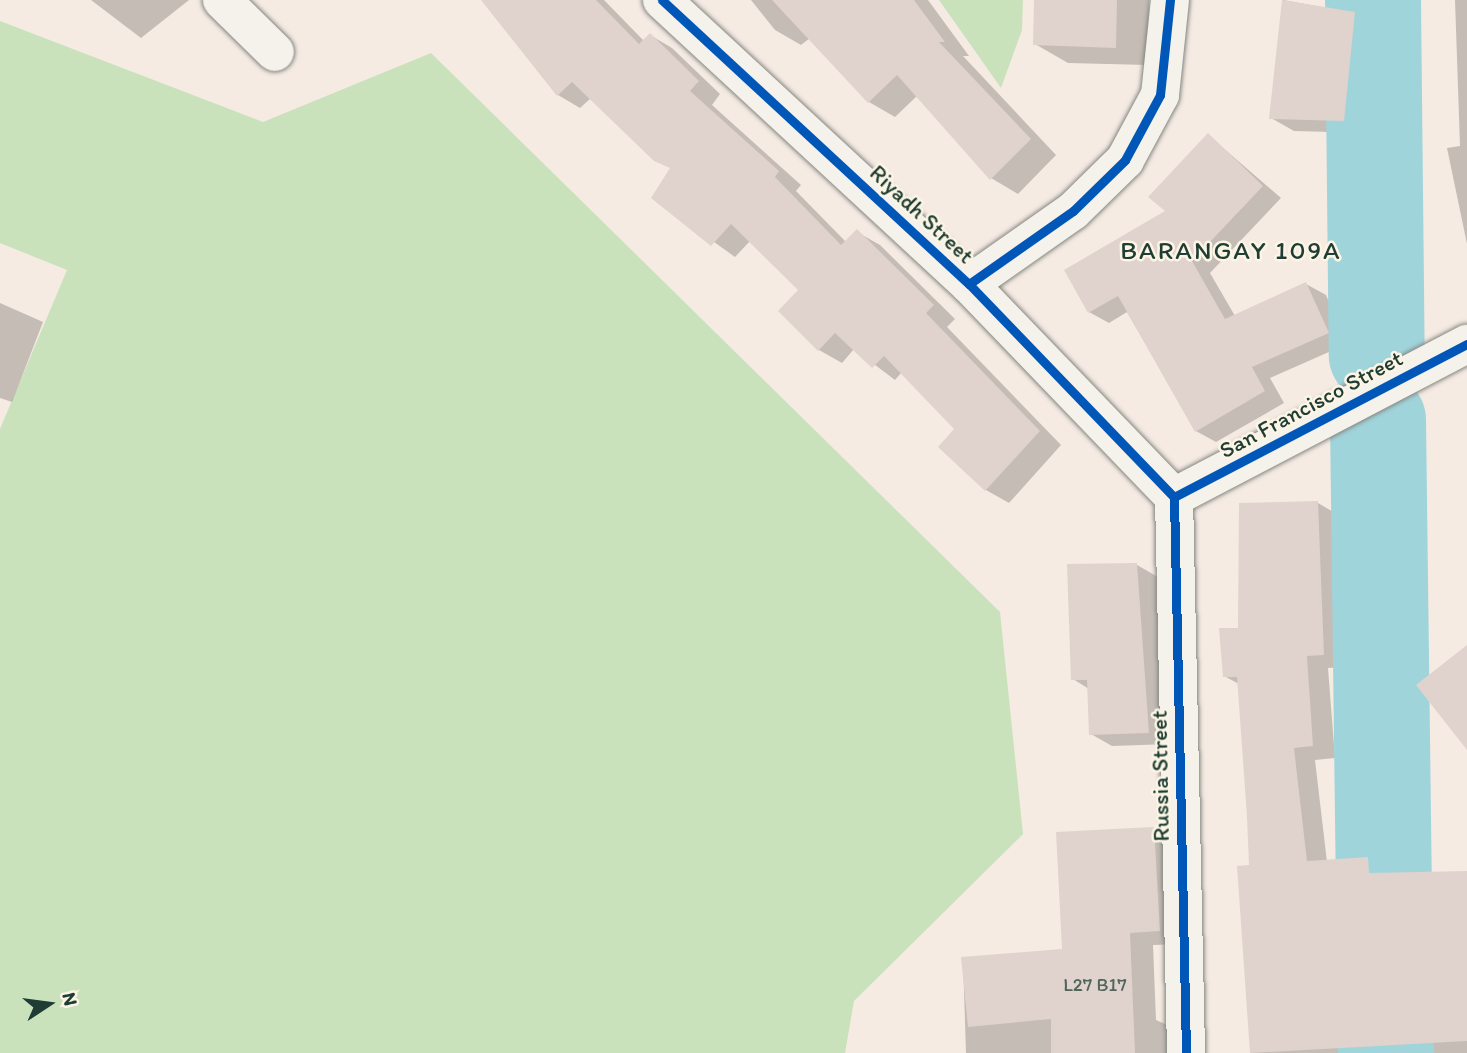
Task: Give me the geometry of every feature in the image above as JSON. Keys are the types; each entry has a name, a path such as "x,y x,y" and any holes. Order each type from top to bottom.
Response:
{"street":[{"path":"222,0 275,52"},
{"name":"Riyadh Street","path":"662,0 970,284 1174,497"},
{"path":"970,284 1073,211 1125,160 1160,95 1170,0"},
{"name":"San Francisco Street","path":"1174,497 1467,344"},
{"name":"Russia Street","path":"1174,497 1186,1053"}],"green space":[{"path":"939,0 1023,0 1022,30 1001,88"},
{"path":"0,21 263,122 431,53 1000,612 1023,834 854,1001 845,1053 0,1053 0,429 67,270 0,243"}],"building":[{"path":"481,0 596,0 639,44 650,33 699,81 690,91 779,171 775,177 841,245 857,229 934,305 926,313 1040,431 985,491 938,447 954,429 884,356 872,368 835,333 818,351 778,311 798,290 731,224 711,246 651,198 670,168 654,161 572,82 557,96"},
{"path":"772,0 914,0 945,42 939,42 1031,139 990,180 897,75 868,103"},
{"path":"1034,0 1117,0 1116,48 1033,45"},
{"path":"1282,0 1355,12 1344,121 1269,119"},
{"path":"1208,133 1263,186 1192,261 1225,319 1306,282 1329,333 1252,367 1265,391 1195,432 1118,296 1088,313 1064,270 1165,211 1148,197"},
{"path":"1318,501 1324,655 1307,656 1313,746 1294,748 1307,861 1368,857 1369,873 1467,871 1467,1041 1250,1053 1237,866 1249,865 1237,677 1223,677 1219,628 1238,628 1239,503"},
{"path":"1137,563 1149,733 1089,735 1087,680 1071,680 1067,564"},
{"path":"1467,645 1467,750 1416,685"},
{"path":"1154,827 1160,931 1130,933 1135,1053 1051,1053 1051,1019 968,1027 961,957 1062,949 1056,832"}],"waterway":[{"path":"1373,0 1377,355"},
{"path":"1378,420 1386,1053"}],"cycle path":[{"path":"662,0 969,284 1174,497"},
{"path":"969,284 1073,211 1125,160 1160,95 1170,0"},
{"path":"1174,497 1467,344"},
{"path":"1174,497 1186,1053"}],"district":[{"name":"BARANGAY 109A","path":"1231,251"}]}
